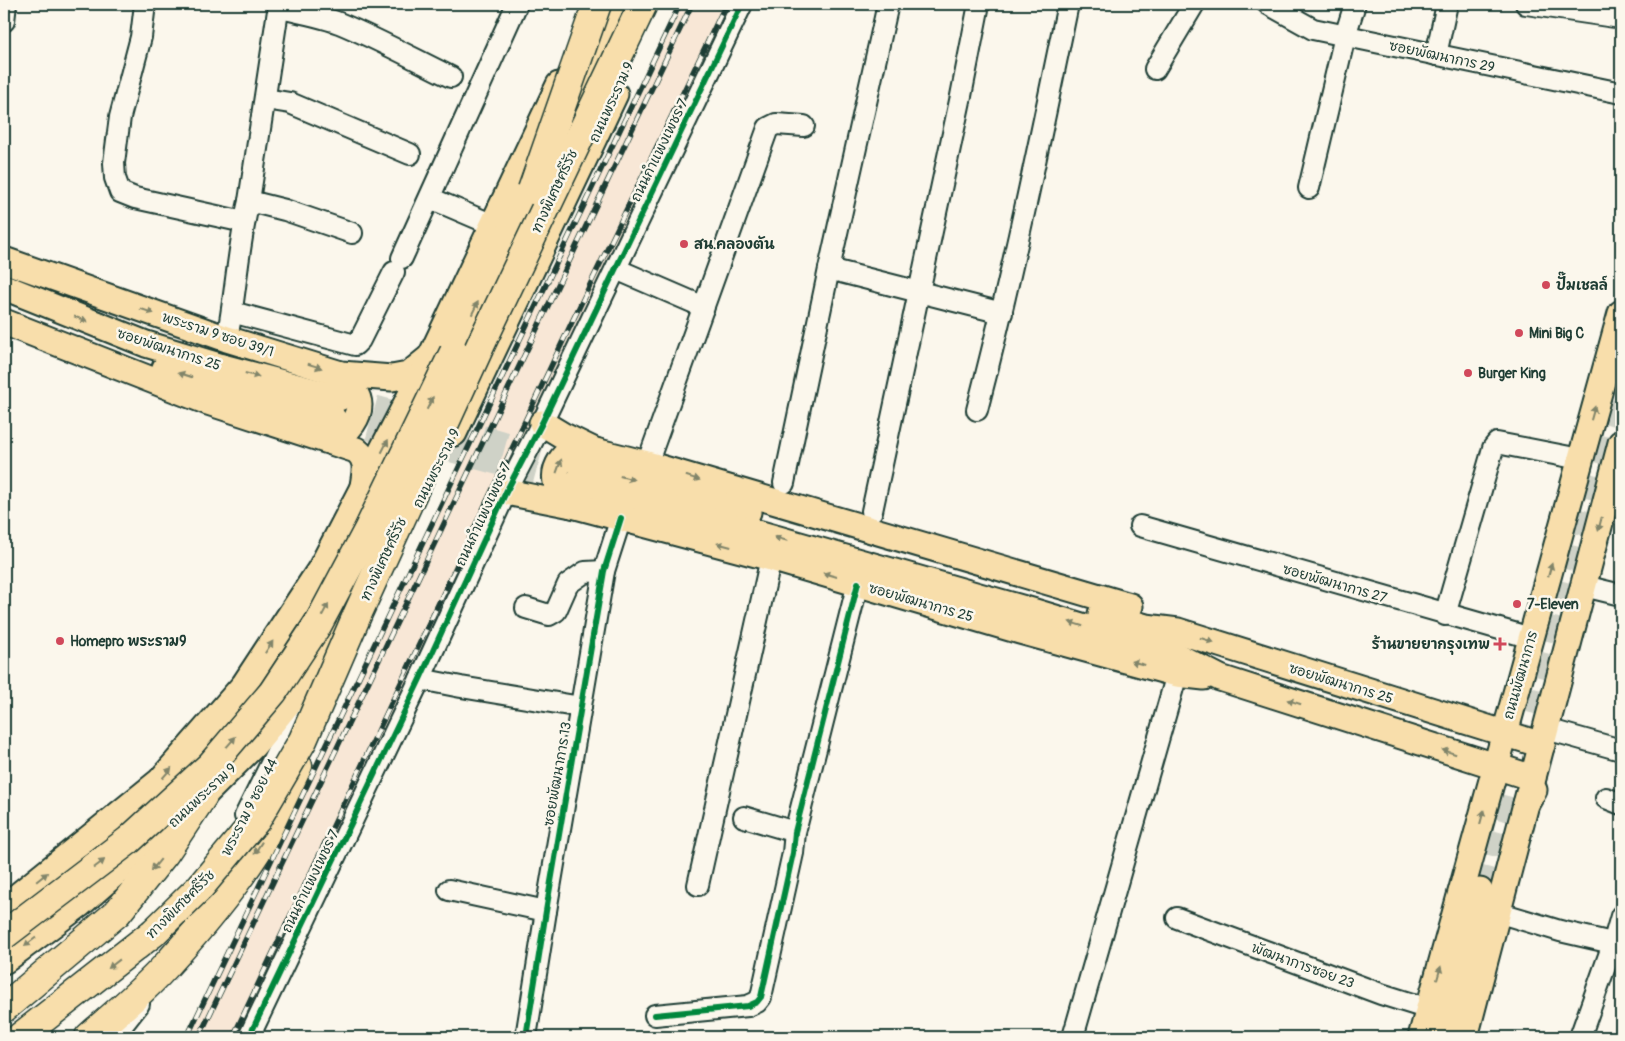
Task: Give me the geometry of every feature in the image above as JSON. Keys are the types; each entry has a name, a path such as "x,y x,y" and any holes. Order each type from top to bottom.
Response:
{"highway":[{"path":"532,190 599,4"},
{"name":"ทางพิเศษศรีรัช","path":"4,935 129,840 211,765 273,692 318,624 368,530 532,190 618,4"},
{"name":"ทางพิเศษศรีรัช","path":"20,1037 153,933 200,886 256,819 303,740 362,604 473,362 643,4"},
{"path":"89,1037 137,995 172,960 231,887 259,848 280,809 308,743 356,609"},
{"path":"4,1008 117,913 165,853 203,796"}],"main road":[{"path":"4,907 160,781 237,692 321,568 431,356 548,106 599,4"},
{"name":"ถนนพระราม 9","path":"4,961 79,905 203,796 253,746 299,690 356,609 413,514 439,464 658,4"},
{"name":"พระราม 9 ซอย 39/1","path":"4,260 227,339 342,374 392,378 408,374 431,356"},
{"name":"ซอยพัฒนาการ 25","path":"4,287 146,344 219,366 331,418"},
{"name":"ซอยพัฒนาการ 25","path":"4,305 133,358 212,384 331,418"},
{"name":"ถนนพัฒนาการ","path":"1465,1037 1486,897 1496,766 1621,313"},
{"path":"4,322 208,402 280,426 331,418"},
{"path":"331,418 336,437 346,432 356,419 359,405 354,391 342,374"},
{"path":"331,418 356,450 362,454 366,465 362,489"},
{"name":"ซอยพัฒนาการ 25","path":"542,423 562,435 581,476 621,518 771,558 1020,631 1177,674 1220,678"},
{"path":"1526,804 1546,738 1584,586 1615,493 1621,443"},
{"name":"ซอยพัฒนาการ 25","path":"506,492 647,464 1147,611 1178,631"},
{"name":"ซอยพัฒนาการ 25","path":"581,476 1146,627 1178,631 1504,734 1546,738"},
{"name":"ซอยพัฒนาการ 25","path":"581,476 670,508 1032,610 1171,653 1220,678 1533,778"},
{"path":"1376,729 1385,722 1389,709 1386,697"},
{"name":"ถนนพัฒนาการ","path":"1421,1037 1429,1009 1486,897 1526,804 1533,793 1546,738"},
{"name":"ถนนพัฒนาการ","path":"1441,1037 1486,897"},
{"name":"ถนนพัฒนาการ","path":"1451,1037 1486,897"}],"street":[{"path":"4,21 6,4"},
{"path":"145,4 141,37 119,126 114,170 120,192 135,198 244,222"},
{"path":"232,312 355,345 360,340 430,198 517,4"},
{"name":"ถนนกำแพงเพชร 7","path":"249,1037 420,679 506,492 542,423 742,4"},
{"path":"784,482 888,4"},
{"path":"872,511 979,4"},
{"path":"977,410 1002,313 1068,4"},
{"path":"1155,69 1194,4"},
{"name":"ซอยพัฒนาการ 29","path":"1268,4 1313,29 1621,93"},
{"path":"1309,188 1345,36 1355,4"},
{"path":"1436,54 1447,4"},
{"path":"1526,4 1621,18"},
{"path":"227,339 279,6 338,23 379,41 451,78"},
{"path":"265,98 290,103 410,154"},
{"path":"647,464 768,128 776,124 804,126"},
{"path":"430,198 492,225"},
{"path":"249,201 294,213 352,233"},
{"path":"616,269 704,307"},
{"path":"829,269 1002,313"},
{"path":"1445,615 1493,448 1497,443 1580,459"},
{"name":"ซอยพัฒนาการ 13","path":"526,1037 604,571 621,518"},
{"name":"ซอยพัฒนาการ 27","path":"1140,526 1445,615 1531,638"},
{"path":"698,885 771,558"},
{"path":"526,608 549,615 556,611 568,584 585,572 604,571"},
{"path":"656,1015 748,1006 757,1002 760,997 793,854 795,832 858,583"},
{"path":"1584,586 1621,595"},
{"name":"พระราม 9 ซอย 44","path":"113,1037 172,960 329,648"},
{"path":"1073,1037 1177,674"},
{"path":"420,679 460,688 581,707"},
{"path":"1546,738 1621,750"},
{"path":"744,817 795,832"},
{"path":"449,890 546,911"},
{"path":"1486,897 1560,930 1617,945"},
{"path":"1580,1037 1617,945 1621,916"},
{"name":"พัฒนาการซอย 23","path":"1177,918 1381,994 1429,1009"}],"shaded area":[{"path":"677,4 745,4 248,1037 184,1037"}],"tunnel":[{"path":"1602,461 1621,386"},
{"path":"339,398 580,465"},
{"path":"333,418 575,483"},
{"path":"1480,891 1598,441"}],"railway":[{"path":"187,1037 680,4"},
{"path":"199,1037 692,4"},
{"path":"233,1037 572,322 726,4"}],"cycle path":[{"path":"249,1037 420,679 506,492 542,423 742,4"},
{"path":"526,1037 604,571 621,518"},
{"path":"655,1015 748,1006 757,1002 761,997 793,853 795,832 858,583"}],"place":[{"name":"สน.คลองตัน","path":"684,244"},
{"name":"ปั๊มเชลล์","path":"1546,285"},
{"name":"Mini Big C","path":"1519,333"},
{"name":"Burger King","path":"1468,373"},
{"name":"7-Eleven","path":"1517,604"},
{"name":"Homepro พระราม9","path":"60,641"},
{"name":"ร้านขายยากรุงเทพ","path":"1500,644"}]}
